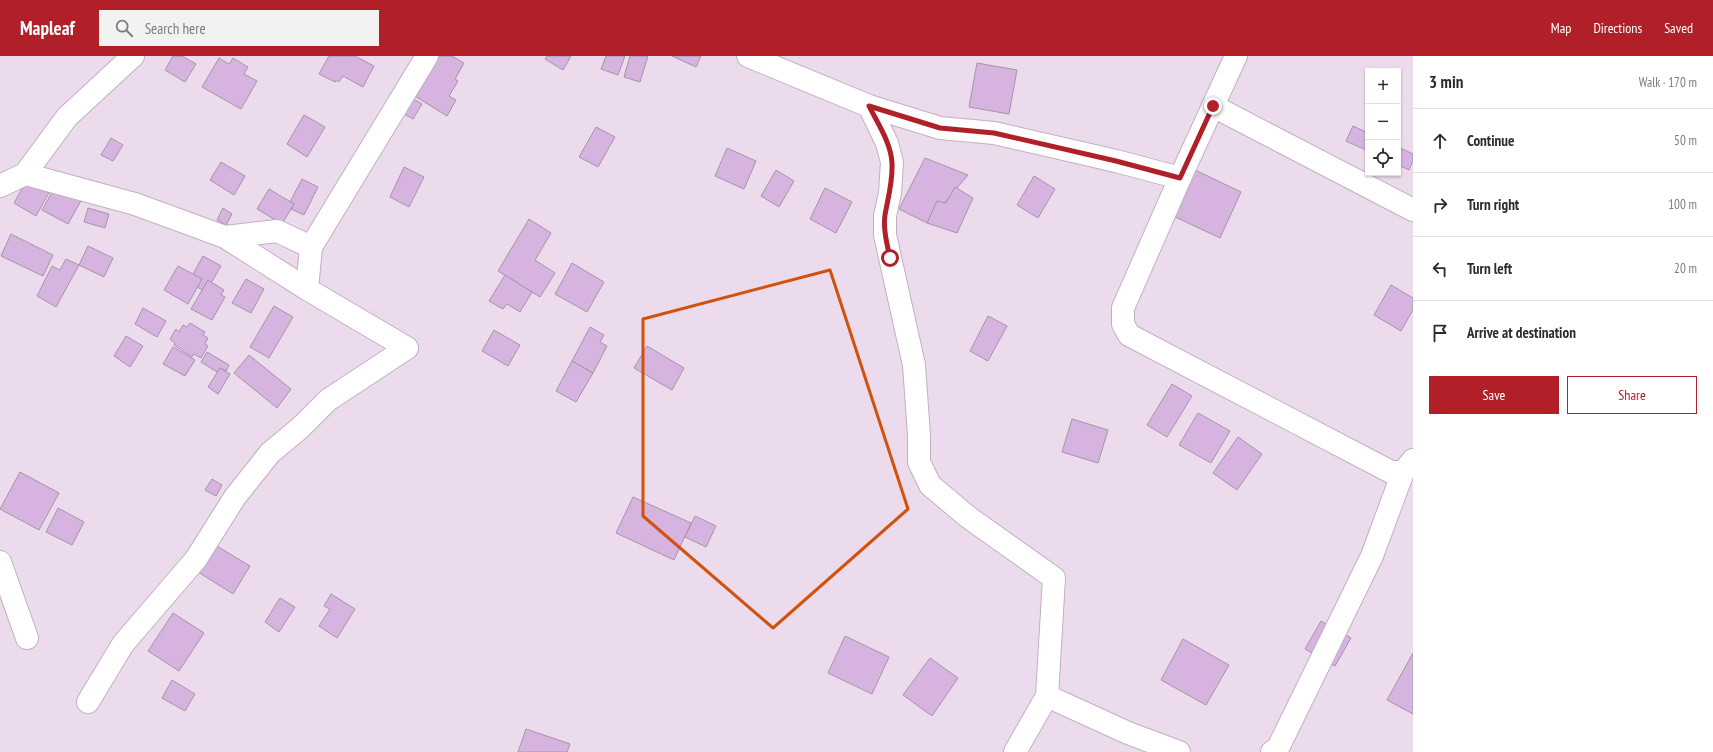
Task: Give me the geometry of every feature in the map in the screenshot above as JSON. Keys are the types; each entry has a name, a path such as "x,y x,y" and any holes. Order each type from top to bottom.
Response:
{"street":[{"path":"0,186 25,174 67,117 133,56"},
{"path":"307,289 311,247 427,56"},
{"path":"748,56 869,106 940,128 994,133 1116,161 1180,178"},
{"path":"1236,56 1123,308 1123,324 1129,335 1390,472 1408,466"},
{"path":"869,106 887,143 892,162 890,193 885,216 885,235 914,365 919,435 919,462 930,485 968,517 1054,578 1047,696 1015,752"},
{"path":"1213,106 1413,210"},
{"path":"25,174 135,204 225,237 307,289 407,348 328,400 300,428 270,453 235,497 196,559 123,644 88,702"},
{"path":"225,237 277,231 311,247"},
{"path":"1272,752 1278,748 1372,556 1408,466"},
{"path":"0,562 27,638"},
{"path":"1047,696 1128,733 1179,752"}],"highlighted area":[{"path":"830,270 908,509 773,628 643,516 643,319"}],"building":[{"path":"173,56 182,56 196,64 185,82 165,70"},
{"path":"329,56 355,56 374,66 363,87 343,76 339,82 336,80 335,82 319,74"},
{"path":"425,56 452,56 464,63 455,79 458,81 449,96 456,100 447,116 405,90"},
{"path":"547,56 571,56 563,70 545,59"},
{"path":"606,56 625,56 618,75 601,69"},
{"path":"630,56 648,56 640,82 624,77"},
{"path":"672,56 701,56 696,67"},
{"path":"219,58 229,64 233,58 248,67 244,74 257,81 241,109 202,87"},
{"path":"977,63 1017,70 1009,114 969,107"},
{"path":"401,92 422,104 413,119 392,107"},
{"path":"304,115 325,127 307,157 287,144"},
{"path":"1353,126 1365,132 1365,150 1346,141"},
{"path":"596,127 615,137 598,167 579,157"},
{"path":"111,138 123,145 113,161 101,155"},
{"path":"727,148 756,161 744,189 715,176"},
{"path":"1401,148 1413,154 1413,161 1409,170 1401,166"},
{"path":"925,158 968,175 927,223 899,209"},
{"path":"221,162 245,176 234,195 210,180"},
{"path":"404,167 424,177 409,207 390,197"},
{"path":"1193,169 1241,192 1220,238 1171,215"},
{"path":"776,170 794,181 779,207 761,196"},
{"path":"1034,176 1055,189 1038,218 1017,205"},
{"path":"302,179 318,187 304,215 291,209 294,204 290,202"},
{"path":"26,181 49,193 36,216 14,203"},
{"path":"955,187 973,198 957,233 927,223 937,201 946,203"},
{"path":"825,188 852,202 836,233 810,219"},
{"path":"54,189 82,199 68,224 42,210"},
{"path":"269,189 294,204 282,224 257,209"},
{"path":"88,208 109,214 105,228 84,222"},
{"path":"223,208 232,214 226,225 217,220"},
{"path":"529,219 551,233 535,260 555,273 540,297 498,271"},
{"path":"11,234 53,255 43,276 1,256"},
{"path":"88,246 113,258 104,277 79,265"},
{"path":"203,256 221,266 211,283 208,280 202,290 197,287 202,279 193,274"},
{"path":"66,259 79,265 56,307 37,296 52,266 60,270"},
{"path":"572,263 604,282 587,312 555,294"},
{"path":"178,266 202,279 188,304 164,290"},
{"path":"505,275 532,292 520,312 507,304 503,309 489,301"},
{"path":"246,279 264,289 251,313 232,303"},
{"path":"208,280 224,290 221,295 225,297 212,320 191,309"},
{"path":"1391,285 1413,298 1413,310 1401,331 1374,315"},
{"path":"274,306 293,317 269,358 250,347"},
{"path":"143,308 166,321 157,337 135,324"},
{"path":"988,316 1007,326 988,361 970,351"},
{"path":"190,323 205,332 203,335 208,338 205,344 208,346 201,358 194,354 192,357 174,345 175,343 170,339 176,329 179,332 183,325 187,327"},
{"path":"590,327 604,335 600,342 607,346 593,373 572,361"},
{"path":"494,330 520,345 508,366 482,351"},
{"path":"126,336 143,346 130,367 114,356"},
{"path":"647,346 684,368 672,390 634,368"},
{"path":"173,347 195,360 185,376 163,364"},
{"path":"207,352 229,365 226,371 220,368 217,372 201,362"},
{"path":"249,355 291,389 277,408 234,373"},
{"path":"572,361 593,373 576,402 556,391"},
{"path":"220,368 230,374 218,394 208,387"},
{"path":"1172,384 1192,396 1167,437 1147,425"},
{"path":"1198,413 1230,431 1211,463 1179,445"},
{"path":"1072,419 1108,430 1098,463 1062,452"},
{"path":"1238,437 1262,454 1237,490 1213,473"},
{"path":"20,472 59,493 39,530 0,509"},
{"path":"212,479 222,485 216,496 205,490"},
{"path":"633,497 691,523 674,560 616,533"},
{"path":"58,508 84,522 72,545 46,532"},
{"path":"695,516 716,526 706,547 685,537"},
{"path":"215,545 250,566 233,594 198,572"},
{"path":"331,594 355,609 337,638 319,626 330,609 324,606"},
{"path":"280,598 295,607 279,632 265,622"},
{"path":"173,613 204,633 179,671 148,651"},
{"path":"1321,621 1351,638 1335,666 1305,649"},
{"path":"845,636 889,657 872,694 828,673"},
{"path":"1183,639 1229,665 1206,705 1161,680"},
{"path":"1413,653 1413,714 1387,700"},
{"path":"930,658 958,678 932,716 903,695"},
{"path":"172,680 195,694 185,711 162,698"},
{"path":"526,729 570,744 567,752 518,752"}],"route":[{"path":"890,258 885,235 885,216 890,193 892,162 887,143 869,106 940,128 994,133 1116,161 1180,178 1213,106"}]}
